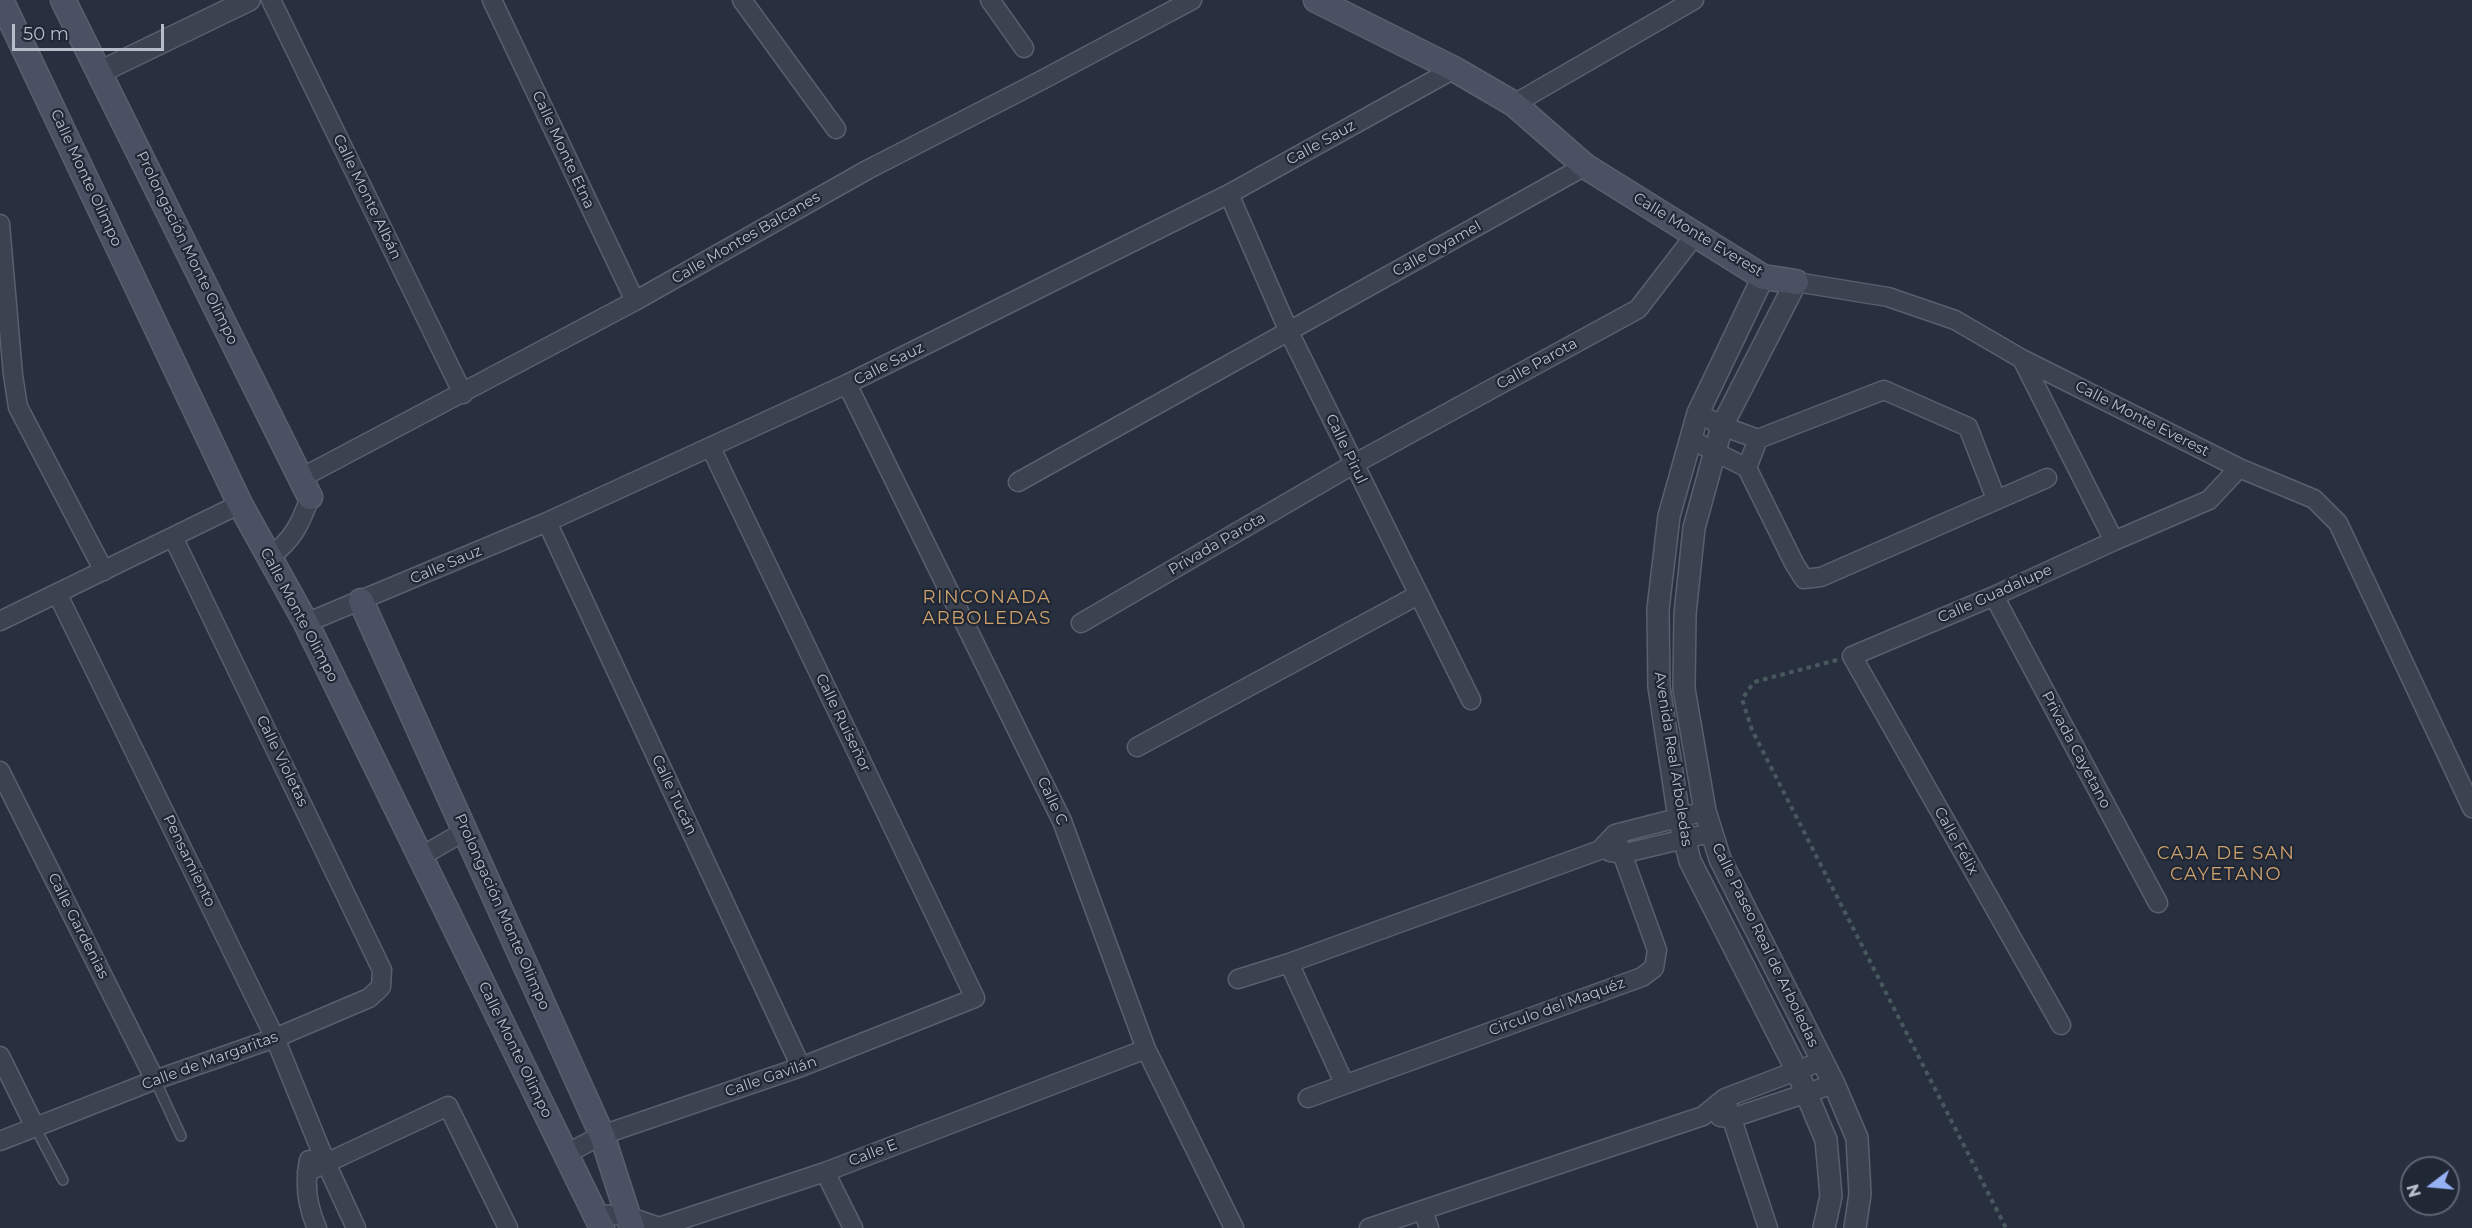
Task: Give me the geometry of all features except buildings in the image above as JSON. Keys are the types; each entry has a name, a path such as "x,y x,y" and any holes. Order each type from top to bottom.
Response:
{"main road":[{"name":"Prolongación Monte Olimpo","path":"63,0 305,488"},
{"name":"Calle Monte Everest","path":"1316,0 1454,69 1514,104 1585,166 1763,277 1796,282"},
{"name":"Calle Monte Olimpo","path":"4,14 240,504 306,623 598,1221"},
{"name":"Prolongación Monte Olimpo","path":"361,601 603,1135 629,1222"}],"street":[{"path":"100,72 249,0"},
{"name":"Calle Monte Albán","path":"271,0 463,394"},
{"name":"Calle Monte Etna","path":"492,0 635,301"},
{"path":"742,0 836,129"},
{"path":"990,0 1024,48"},
{"name":"Calle Montes Balcanes","path":"305,488 463,394 635,301 867,170 1192,0"},
{"path":"1514,104 1694,0"},
{"name":"Calle Sauz","path":"306,623 547,522 847,384 1229,194 1454,69"},
{"name":"Calle Oyamel","path":"1018,482 1585,166"},
{"name":"Calle Pirul","path":"1229,194 1288,332 1471,700"},
{"path":"0,224 9,407 104,571"},
{"name":"Calle Parota","path":"1354,464 1638,309 1695,235"},
{"name":"Avenida Real Arboledas","path":"1763,277 1698,413 1669,516 1658,609 1659,687 1678,818 1690,861 1808,1093 1826,1140 1831,1196 1824,1228"},
{"name":"Calle Monte Everest","path":"1796,282 1888,297 1955,320 2022,359 2239,468 2314,499 2338,523 2472,808"},
{"name":"Calle Paseo Real de Arboledas","path":"1796,282 1722,426 1715,450 1694,528 1684,614 1684,689 1705,811 1719,859 1834,1084 1857,1138 1860,1194 1855,1228"},
{"path":"2022,359 2114,541"},
{"name":"Calle C","path":"847,384 1062,821 1146,1049 1234,1228"},
{"path":"1698,413 1722,426 1758,438 1884,390 1968,427 1996,499"},
{"path":"1747,468 1758,438"},
{"path":"1690,439 1747,468 1804,579 1821,577 2047,478"},
{"name":"Calle Ruiseñor","path":"711,448 975,998"},
{"name":"Privada Parota","path":"1081,623 1354,464"},
{"name":"Calle Guadalupe","path":"1852,656 2209,501 2239,468"},
{"path":"270,557 288,543 301,522 305,488"},
{"path":"0,621 240,504"},
{"name":"Calle Tucán","path":"547,522 801,1067"},
{"name":"Calle Violetas","path":"173,537 382,970 381,987"},
{"name":"Pensamiento","path":"57,593 275,1038 326,1163 356,1228"},
{"path":"1137,747 1418,595"},
{"name":"Privada Cayetano","path":"1994,596 2158,903"},
{"name":"Calle Félix","path":"1852,656 2061,1025"},
{"name":"Calle Gardenias","path":"0,771 155,1080"},
{"path":"1238,979 1289,963 1599,850 1615,834 1705,811"},
{"path":"420,857 465,831"},
{"path":"1599,850 1621,854 1710,833"},
{"name":"Circulo del Maquéz","path":"1308,1098 1344,1083 1642,977 1654,968 1657,950 1615,834"},
{"path":"1289,963 1344,1083"},
{"name":"Calle de Margaritas","path":"0,1141 155,1080 275,1038 369,999 381,987"},
{"name":"Calle Gavilán","path":"566,1154 603,1135 801,1067 975,998"},
{"name":"Calle E","path":"598,1221 629,1222 659,1227 825,1172 1146,1049"},
{"path":"0,1056 35,1127"},
{"path":"1369,1228 1703,1116 1725,1098 1822,1061"},
{"path":"1703,1116 1732,1118 1834,1084"},
{"path":"1725,1098 1768,1228"},
{"path":"307,1172 448,1106 508,1228"},
{"path":"314,1132 307,1172 308,1208 317,1228"},
{"path":"825,1172 853,1228"},
{"path":"1423,1210 1429,1228"}],"lane":[{"path":"155,1080 181,1136"},
{"path":"35,1127 63,1180"}],"path":[{"path":"1852,656 1755,682 1742,699 1752,730 2006,1228"}],"district":[{"name":"RINCONADA ARBOLEDAS","path":"987,608"},
{"name":"CAJA DE SAN CAYETANO","path":"2226,864"}]}
